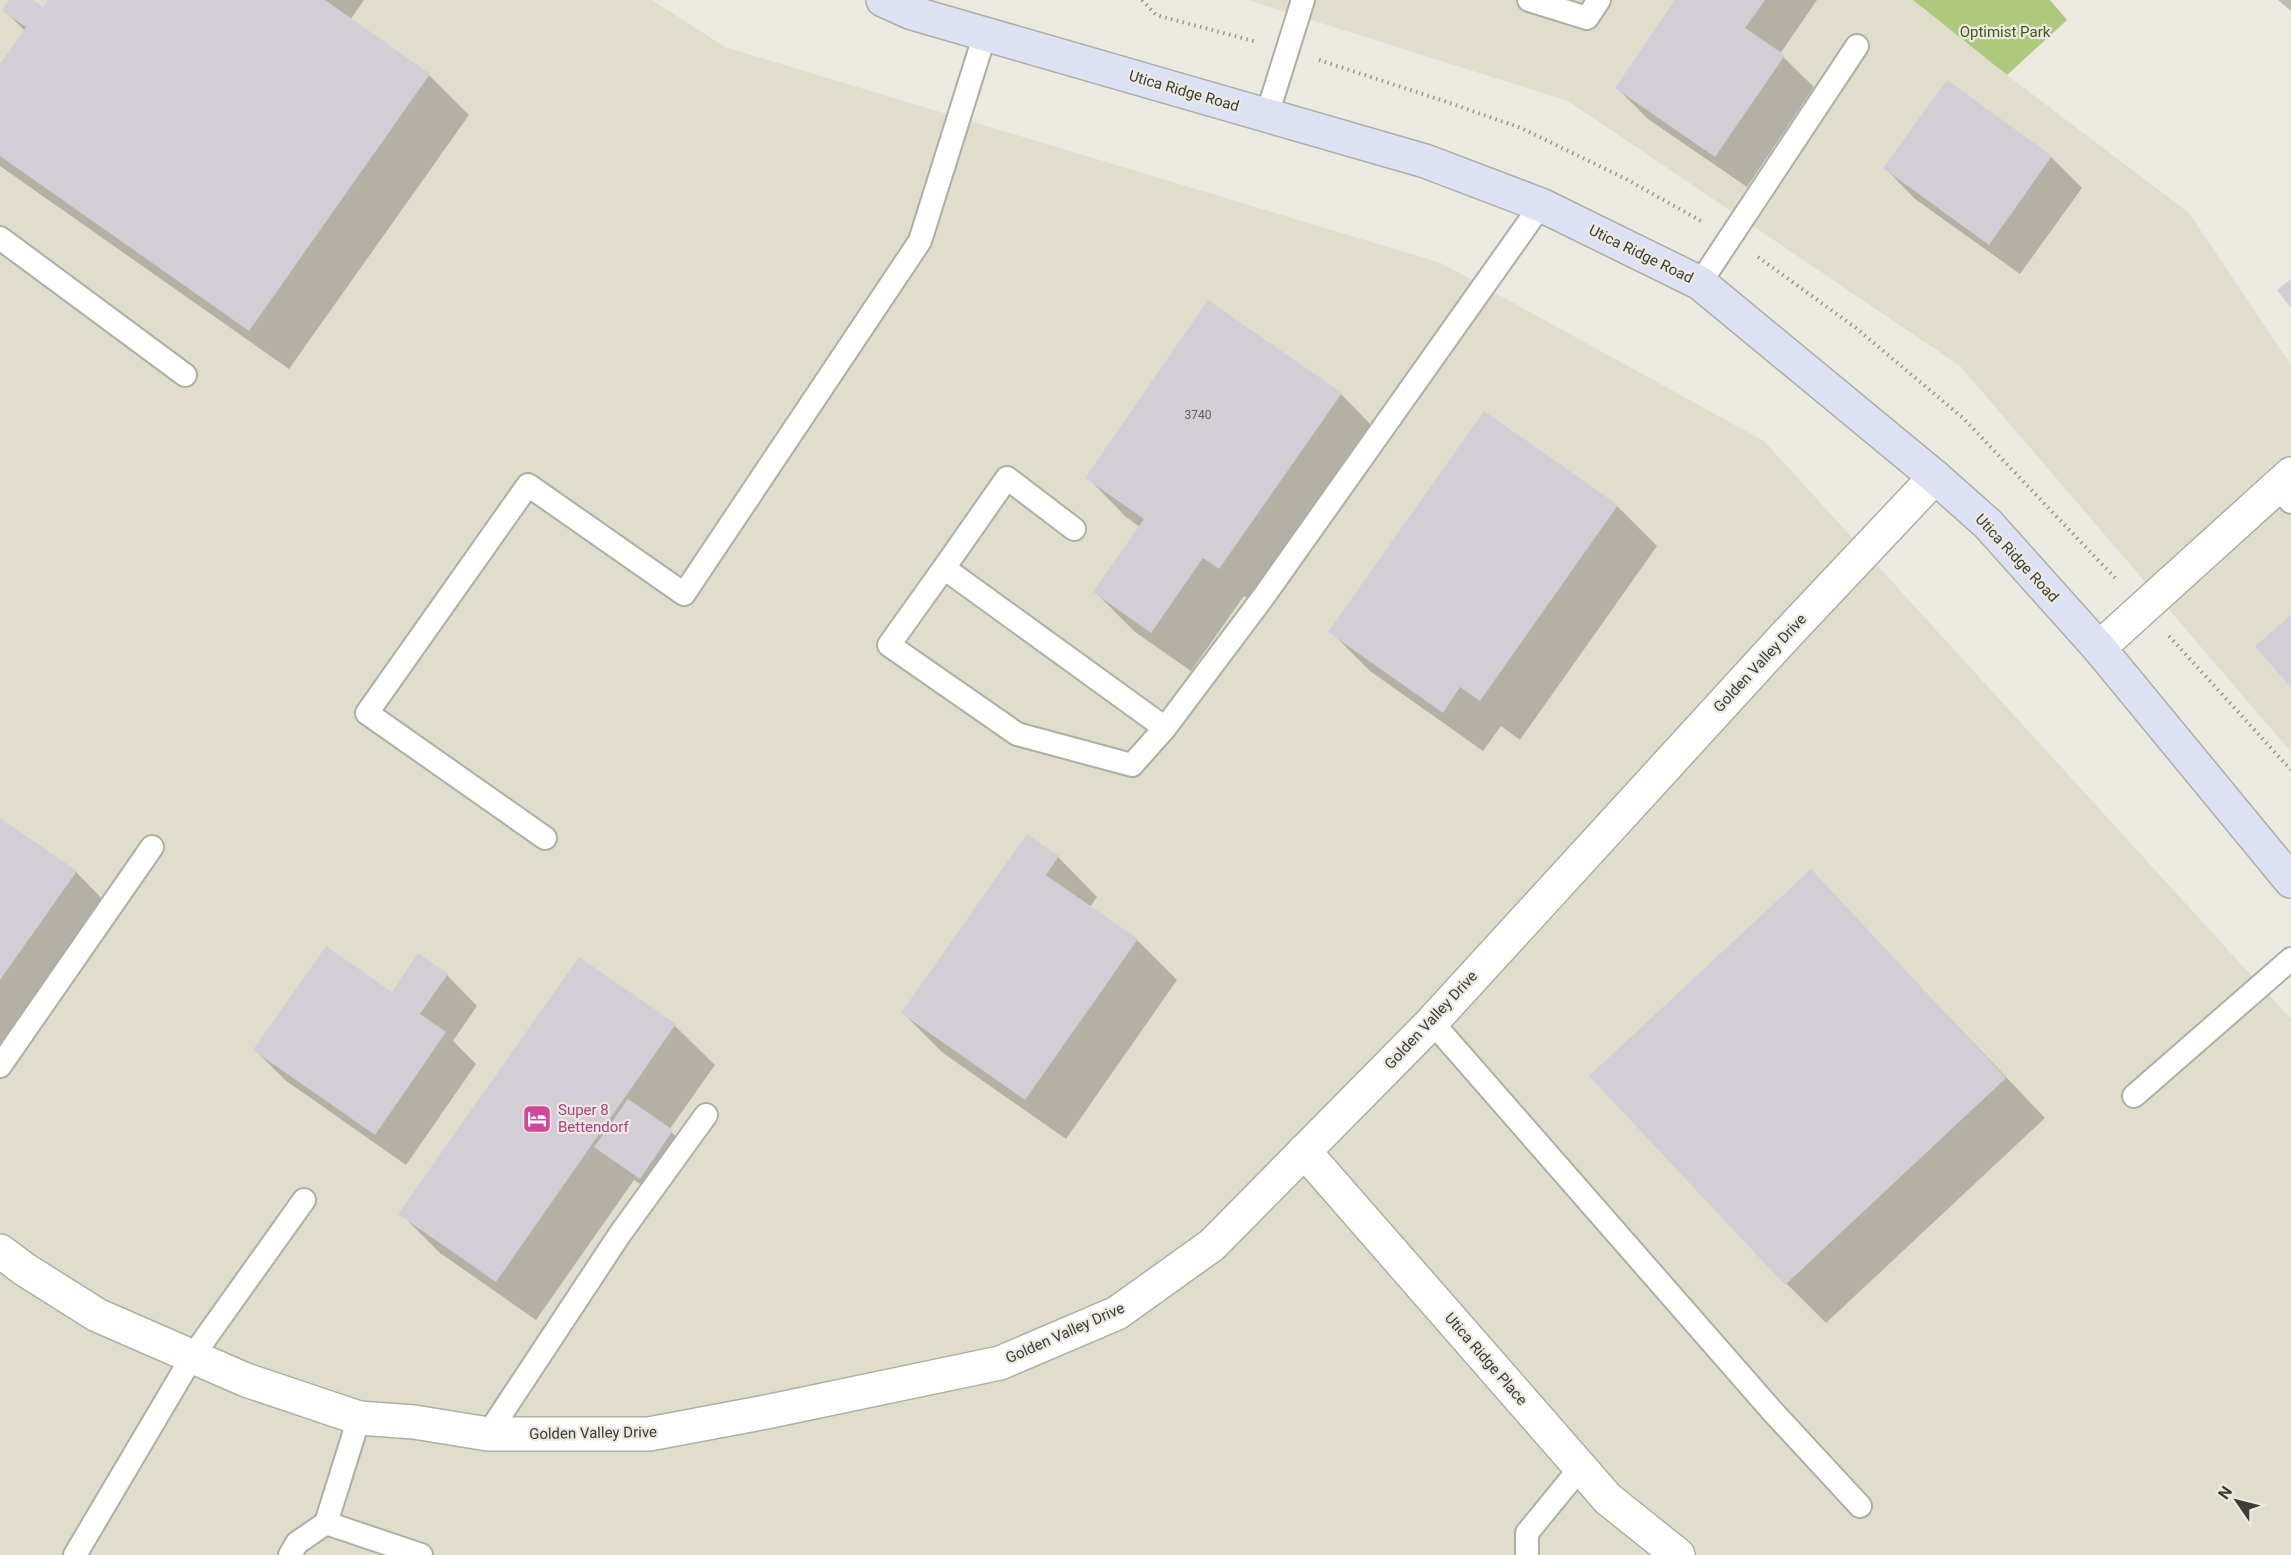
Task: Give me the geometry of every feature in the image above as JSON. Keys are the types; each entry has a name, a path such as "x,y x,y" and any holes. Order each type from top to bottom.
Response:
{"main road":[{"name":"Utica Ridge Road","path":"883,0 912,13 1425,161 1541,205 1700,283 1935,477 1988,524 2099,648 2291,881"}],"street":[{"name":"Golden Valley Drive","path":"0,1251 24,1269 98,1315 246,1380 359,1418 414,1422 488,1434 649,1434 1000,1363 1117,1313 1212,1245 1431,1022 1787,634 1935,477"},
{"path":"2099,648 2286,487"},
{"name":"Utica Ridge Place","path":"1304,1151 1608,1499 1678,1555"}],"lane":[{"path":"1268,116 1303,0"},
{"path":"1529,0 1587,18 1599,0"},
{"path":"544,838 367,713 528,485 684,594 921,241 985,33"},
{"path":"1700,283 1857,46"},
{"path":"1074,529 1007,478 889,645 1017,734 1132,765 1165,728 1264,596 1541,205"},
{"path":"0,238 185,375"},
{"path":"944,568 1165,728"},
{"path":"0,1066 152,848"},
{"path":"2134,1096 2291,959"},
{"path":"1431,1022 1773,1412 1860,1506"},
{"path":"488,1434 620,1234 706,1115"},
{"path":"75,1555 192,1357 304,1200"},
{"path":"290,1555 297,1543 326,1523 359,1418"},
{"path":"1527,1555 1527,1533 1581,1467"},
{"path":"326,1523 388,1550 421,1555"}],"shaded area":[{"path":"0,0 652,0 725,47 1441,263 1764,441 2291,1019 2291,1555 0,1555"},
{"path":"1248,0 1913,0 2007,75 2189,213 2291,365 2291,752 1960,366 1568,101"}],"green space":[{"name":"Optimist Park","path":"1913,0 2050,0 2067,20 2007,75"}],"building":[{"path":"9,0 33,0 43,7 48,0 325,0 430,74 249,331 0,156 0,64 26,27 2,11"},
{"path":"1675,0 1765,0 1745,28 1785,55 1715,157 1615,88"},
{"path":"1947,80 2052,156 1989,245 1883,168"},
{"path":"2291,279 2291,308 2277,290"},
{"path":"1208,300 1342,393 1219,569 1203,558 1151,633 1093,592 1144,519 1085,478"},
{"path":"1484,411 1618,505 1480,701 1460,687 1443,713 1328,632"},
{"path":"2291,615 2291,688 2255,646"},
{"path":"0,818 77,871 0,980"},
{"path":"1027,834 1059,856 1046,875 1138,939 1025,1100 901,1013"},
{"path":"1811,869 2006,1078 1785,1285 1589,1076"},
{"path":"326,946 392,992 418,953 448,974 420,1014 446,1032 375,1135 253,1050"},
{"name":"Super 8 Bettendorf","path":"579,957 676,1024 496,1282 398,1214"},
{"path":"628,1099 673,1130 640,1179 594,1147"}],"place":[{"name":"Super 8 Bettendorf","path":"537,1119"}]}
